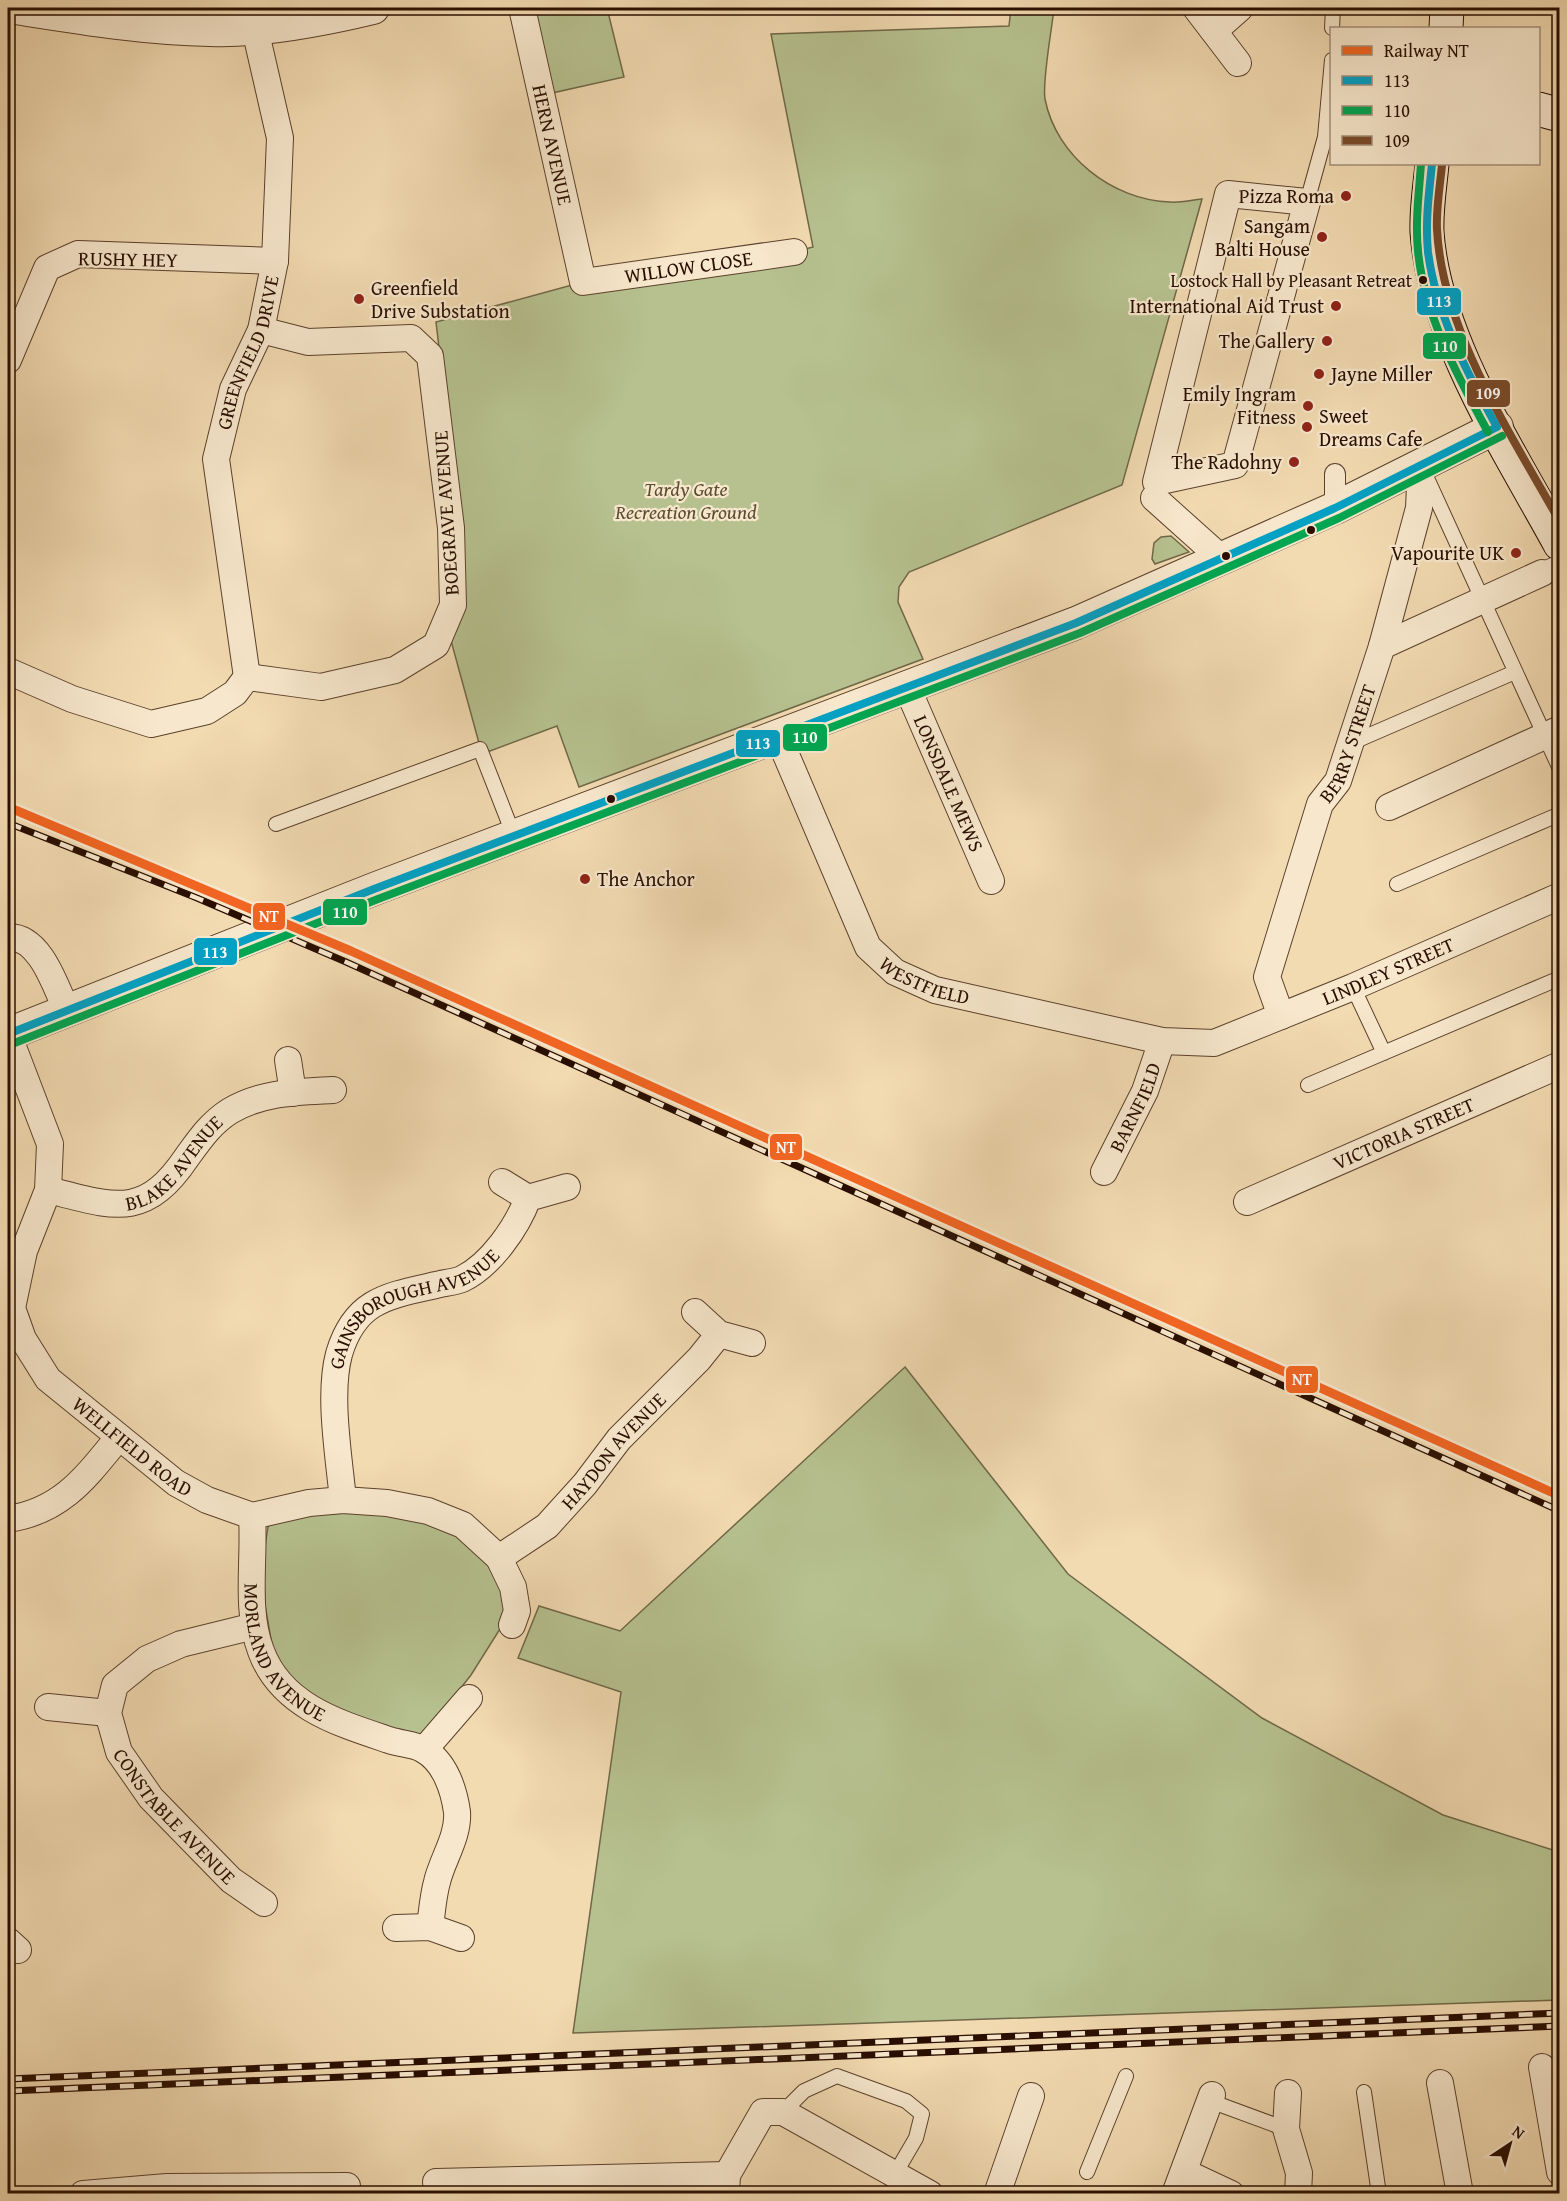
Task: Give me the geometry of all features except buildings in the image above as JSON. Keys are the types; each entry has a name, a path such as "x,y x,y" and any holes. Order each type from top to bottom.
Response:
{"main road":[{"path":"1446,27 1447,8"},
{"path":"1540,109 1560,115"},
{"path":"1432,165 1427,229 1435,278 1453,336 1497,427 1560,544"}],"street":[{"path":"15,8 103,21 210,30 255,29 373,8"},
{"name":"HERN AVENUE","path":"522,8 583,282"},
{"path":"1196,8 1238,63"},
{"path":"1214,30 1240,8"},
{"name":"GREENFIELD DRIVE","path":"247,677 216,459 233,390 261,330 275,261 280,138 255,29"},
{"path":"1228,194 1307,202 1234,465 1156,482 1228,194"},
{"name":"WILLOW CLOSE","path":"583,282 794,252"},
{"name":"RUSHY HEY","path":"8,360 47,268 78,254 275,261"},
{"name":"BOEGRAVE AVENUE","path":"247,677 321,687 395,670 436,645 453,605 451,528 430,356 411,338 308,342 261,330"},
{"path":"8,1034 514,836 1076,622 1335,508 1497,427"},
{"name":"BERRY STREET","path":"1281,1016 1267,977 1320,804 1338,781 1382,646 1419,508 1421,465"},
{"path":"1335,474 1335,508"},
{"path":"1154,498 1222,559"},
{"path":"1382,646 1551,569"},
{"path":"8,671 72,699 152,724 207,711 235,693 247,677"},
{"name":"LONSDALE MEWS","path":"908,687 991,881"},
{"path":"1389,807 1552,733"},
{"name":"WESTFIELD","path":"778,736 868,947 895,972 935,990 1162,1041 1214,1043"},
{"name":"LINDLEY STREET","path":"1214,1043 1353,987 1560,896"},
{"path":"8,937 16,937 33,948 48,970 66,1010"},
{"name":"WELLFIELD ROAD","path":"8,1034 50,1144 48,1190 24,1251 10,1308 23,1339 48,1379 176,1483 207,1500 252,1516"},
{"name":"BARNFIELD","path":"1104,1172 1145,1091 1162,1041"},
{"path":"288,1060 293,1093"},
{"name":"VICTORIA STREET","path":"1247,1202 1560,1065"},
{"name":"BLAKE AVENUE","path":"48,1190 105,1204 141,1201 158,1193 174,1177 206,1129 229,1112 249,1101 293,1093 333,1090"},
{"path":"502,1182 528,1198 567,1187"},
{"name":"GAINSBOROUGH AVENUE","path":"343,1500 336,1393 339,1356 351,1323 379,1299 462,1279 485,1261 501,1242 521,1215 528,1198"},
{"path":"694,1312 719,1334 752,1342"},
{"name":"HAYDON AVENUE","path":"499,1558 546,1526 585,1484 619,1439 699,1359 719,1334"},
{"path":"8,1519 47,1506 78,1488 118,1438"},
{"path":"252,1516 309,1503 343,1500 387,1503 428,1511 463,1525 499,1558 513,1587 517,1611 512,1625"},
{"name":"MORLAND AVENUE","path":"252,1516 254,1626 261,1652 278,1683 312,1710 357,1729 424,1750"},
{"name":"CONSTABLE AVENUE","path":"254,1626 181,1644 147,1659 115,1684 108,1713 119,1752 151,1798 231,1880 264,1903"},
{"path":"430,1927 437,1880 450,1846 457,1815 452,1786 436,1761 424,1750 469,1698"},
{"path":"48,1707 108,1713"},
{"path":"396,1928 430,1927 461,1938"},
{"path":"1542,2067 1560,2172"},
{"path":"1440,2083 1460,2193"},
{"path":"1288,2093 1286,2128 1299,2173 1298,2193"},
{"path":"997,2193 1031,2096"},
{"path":"1211,2098 1180,2183 1231,2193"},
{"path":"436,2182 726,2184 764,2112 783,2112 930,2193"},
{"path":"83,2193 156,2188 217,2191 283,2185 347,2186"}],"lane":[{"path":"1332,27 1333,8"},
{"path":"1307,202 1325,137 1330,82"},
{"path":"1421,465 1515,672 1552,733 1560,769"},
{"path":"1351,743 1515,672"},
{"path":"276,824 480,749 514,836"},
{"path":"1397,884 1560,814"},
{"path":"1308,1085 1560,978"},
{"path":"1353,987 1384,1053"},
{"path":"783,2112 804,2091 837,2076 906,2101 922,2114 916,2138 895,2174"},
{"path":"1087,2172 1126,2076"},
{"path":"1364,2092 1379,2193"},
{"path":"1211,2098 1286,2128"}],"green space":[{"path":"533,8 607,8 624,77 552,93"},
{"name":"Tardy Gate Recreation Ground","path":"1011,8 1054,8 1046,68 1045,99 1051,120 1061,139 1074,156 1108,184 1128,193 1170,202 1202,199 1122,485 909,572 899,587 898,602 923,659 579,787 557,726 482,754 450,637 453,467 436,322 583,282 794,252 813,247 771,34 1009,26"},
{"path":"1171,536 1189,552 1155,564 1152,559 1154,543 1161,537"},
{"path":"905,1367 1068,1574 1262,1718 1443,1815 1559,1852 1559,2000 573,2033 621,1692 518,1658 539,1606 620,1631"},
{"path":"378,1512 423,1518 460,1535 478,1551 493,1572 507,1604 505,1621 471,1675 422,1737 365,1722 295,1690 273,1651 265,1605 263,1559 268,1527 273,1519 288,1515"}],"railway":[{"path":"8,823 197,898 346,962 1560,1511"},
{"path":"8,2079 1560,2013"},
{"path":"8,2091 1560,2026"}],"rail line":[{"name":"NT","path":"8,807 351,951 1560,1496"}],"transit line":[{"name":"110","path":"1421,165 1417,240 1427,299 1454,367 1488,432"},
{"name":"113","path":"1432,165 1427,230 1432,275 1454,342 1497,427"},
{"name":"109","path":"1442,165 1437,229 1442,267 1451,305 1482,381 1560,522"},
{"name":"113","path":"8,1034 374,889 1076,623 1335,508 1497,427"},
{"name":"110","path":"12,1044 378,899 1080,633 1339,518 1502,436"}],"place":[{"name":"Pizza Roma","path":"1346,196"},
{"name":"Sangam Balti House","path":"1322,237"},
{"name":"Lostock Hall by Pleasant Retreat","path":"1423,280"},
{"name":"Greenfield Drive Substation","path":"359,299"},
{"name":"International Aid Trust","path":"1336,306"},
{"name":"The Gallery","path":"1327,341"},
{"name":"Jayne Miller","path":"1319,374"},
{"name":"Emily Ingram Fitness","path":"1308,406"},
{"name":"Sweet Dreams Cafe","path":"1307,427"},
{"name":"The Radohny","path":"1294,462"},
{"name":"Vapourite UK","path":"1516,553"},
{"name":"The Anchor","path":"585,879"}]}
